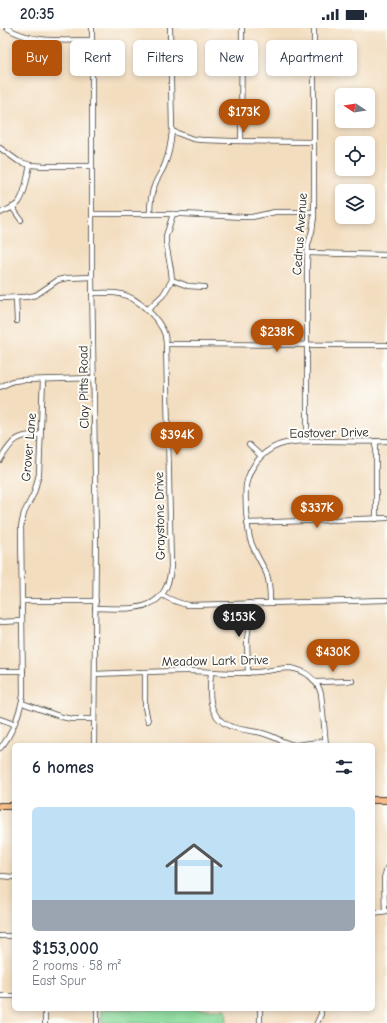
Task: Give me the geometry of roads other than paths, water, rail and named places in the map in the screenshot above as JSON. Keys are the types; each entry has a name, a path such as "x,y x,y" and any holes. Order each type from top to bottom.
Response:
{"main road":[{"path":"375,800 387,800"},
{"path":"0,806 12,806"}],"street":[{"path":"7,28 19,34 37,39 70,40"},
{"name":"Clay Pitts Road","path":"92,28 92,40"},
{"path":"150,214 152,191 167,160 172,131 170,28"},
{"path":"241,141 242,28"},
{"name":"Cedrus Avenue","path":"306,441 307,253 313,224 314,28"},
{"name":"Clay Pitts Road","path":"92,76 92,277 96,540 94,743"},
{"path":"172,131 193,139 314,142"},
{"path":"0,148 18,161 30,165 92,166"},
{"path":"0,213 19,202 24,192 30,165"},
{"path":"12,207 21,220"},
{"path":"93,214 173,214 244,218 275,212 313,212"},
{"path":"147,310 163,295 172,280 166,236 173,214"},
{"path":"307,253 387,255"},
{"path":"0,298 16,298 36,295 58,280 67,278 92,277"},
{"path":"172,280 188,286 204,287"},
{"name":"Graystone Drive","path":"93,293 122,294 138,302 160,325 164,334 166,344 171,566 170,581 162,595"},
{"path":"16,298 17,321"},
{"path":"166,344 387,345"},
{"path":"0,387 13,381 94,378"},
{"name":"Grover Lane","path":"0,748 4,744 14,724 22,703 23,695 21,527 24,513 34,493 39,474 43,380"},
{"path":"0,460 11,444 22,436 40,435"},
{"name":"Eastover Drive","path":"270,602 270,589 267,576 254,551 250,538 247,523 245,494 246,484 252,469 261,456 276,446 286,443 306,441 387,441"},
{"path":"376,441 376,519"},
{"path":"249,445 261,456"},
{"path":"247,523 387,518"},
{"path":"96,608 127,609 143,607 150,604 162,595 170,600 188,605 387,600"},
{"path":"22,601 96,601"},
{"path":"248,673 247,640 250,614 249,603"},
{"path":"0,622 22,621"},
{"name":"Meadow Lark Drive","path":"95,674 184,671 248,673 290,668 307,674 315,682"},
{"path":"0,671 23,671"},
{"path":"145,672 145,708 148,721"},
{"path":"211,672 210,695 211,706 214,714 225,724 270,735 286,743"},
{"path":"326,743 321,694 315,682 352,681"},
{"path":"22,703 62,717 72,719 94,719"},
{"path":"0,719 14,724"},
{"path":"375,913 386,911 384,878 387,868"},
{"path":"0,876 12,877"},
{"path":"0,936 12,936"},
{"path":"0,996 12,996"},
{"path":"45,1011 45,1023"},
{"path":"97,1011 97,1023"},
{"path":"260,1011 260,1023"},
{"path":"317,1023 321,1011"}]}
